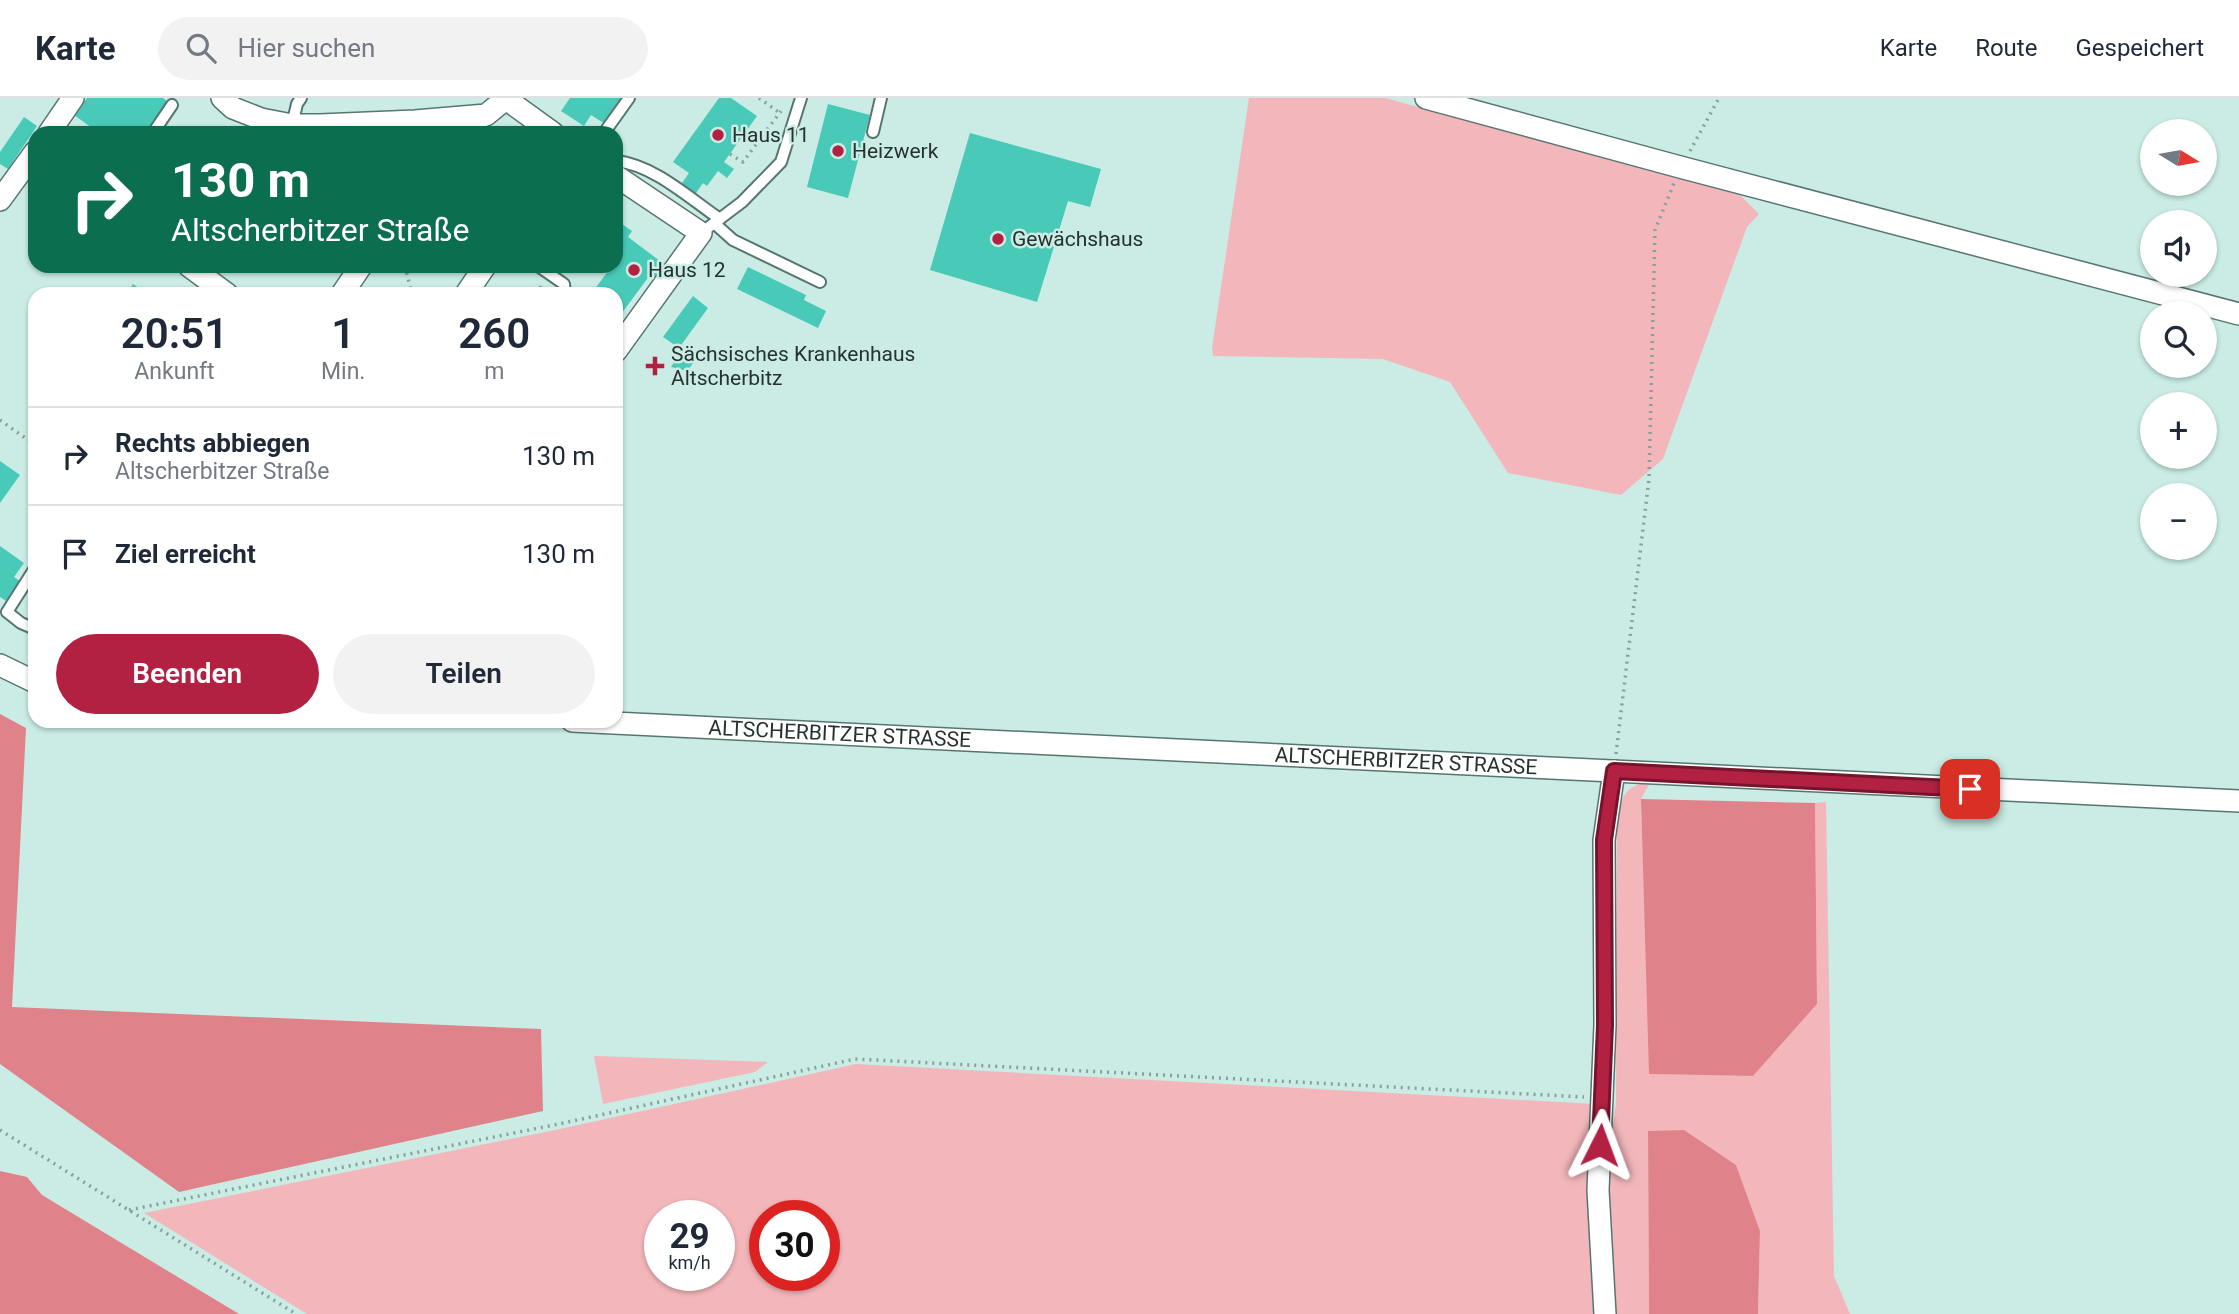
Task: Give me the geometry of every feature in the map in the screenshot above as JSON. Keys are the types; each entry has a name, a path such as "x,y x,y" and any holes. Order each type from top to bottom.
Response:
{"street":[{"path":"54,126 74,98"},
{"path":"222,98 233,108 261,119 292,125 353,126"},
{"path":"437,126 482,124 506,98 544,126"},
{"path":"1426,98 2239,314"},
{"path":"0,200 28,162"},
{"path":"623,170 712,225 623,342"},
{"path":"198,273 216,287"},
{"path":"0,665 28,679"},
{"name":"ALTSCHERBITZER STRASSE","path":"623,723 2239,801"},
{"path":"1605,1314 1598,1190 1605,1025 1604,840 1614,771"}],"lane":[{"path":"292,125 301,98"},
{"path":"609,126 629,98"},
{"path":"801,98 781,162 742,202 712,225 733,240 820,282"},
{"path":"873,132 881,98"},
{"path":"158,126 172,105"},
{"path":"548,273 564,287"},
{"path":"28,579 7,612 28,626"}],"path":[{"path":"759,98 780,113"},
{"path":"1614,771 1649,479 1655,230 1680,167 1719,98"},
{"path":"730,154 743,162 785,106"},
{"path":"0,420 28,440"},
{"path":"129,1210 559,1124 855,1059 1548,1094 1602,1099"},
{"path":"0,1130 296,1314"}],"shaded area":[{"path":"1249,98 1385,98 1740,195 1759,214 1747,227 1663,459 1621,495 1508,473 1450,382 1383,359 1213,356"},
{"path":"0,714 26,728 12,1007 541,1029 543,1111 179,1192 0,1064"},
{"path":"1651,781 1641,799 1650,1074 1753,1076 1817,1004 1815,803 1826,802 1834,1276 1850,1314 1758,1314 1760,1231 1736,1165 1683,1130 1648,1132 1649,1314 1615,1314 1606,1170 1616,1103 1617,819 1626,793 1635,786"},
{"path":"1641,799 1815,803 1817,1004 1753,1076 1649,1074"},
{"path":"594,1056 768,1062 755,1072 603,1104"},
{"path":"856,1064 1596,1104 1600,1314 307,1314 144,1213 560,1129"},
{"path":"1684,1130 1736,1165 1760,1231 1758,1314 1649,1314 1648,1131"},
{"path":"0,1171 27,1177 42,1195 239,1314 0,1314"}],"building":[{"path":"87,98 163,98 167,101 150,126 89,126 74,115"},
{"path":"570,98 624,98 605,124 591,115 584,126 561,111"},
{"name":"Haus 11","path":"719,98 731,98 757,116 724,162 734,169 727,178 718,171 707,186 703,183 694,196 680,186 689,173 673,162"},
{"name":"Heizwerk","path":"828,104 870,115 848,198 807,187"},
{"path":"24,117 37,126 28,126 28,139 8,169 0,164 0,152"},
{"name":"Gewächshaus","path":"970,133 1101,169 1090,207 1068,201 1037,302 930,270"},
{"name":"Haus 12","path":"623,225 632,231 628,237 664,264 654,278 650,275 623,312 623,287 596,287 607,273 623,273"},
{"path":"748,267 806,295 804,300 826,311 818,328 737,289"},
{"path":"693,296 708,308 679,348 663,337"},
{"path":"681,352 694,362 687,371 671,367"},
{"path":"0,461 20,475 0,503"},
{"path":"0,546 24,563 14,577 20,581 6,601 0,597"}],"place":[{"name":"Haus 11","path":"718,135"},
{"name":"Heizwerk","path":"838,151"},
{"name":"Gewächshaus","path":"998,239"},
{"name":"Haus 12","path":"634,270"},
{"name":"Sächsisches Krankenhaus Altscherbitz","path":"655,366"}],"route":[{"path":"1600,1145 1605,1025 1604,840 1614,771 1970,789"}]}
